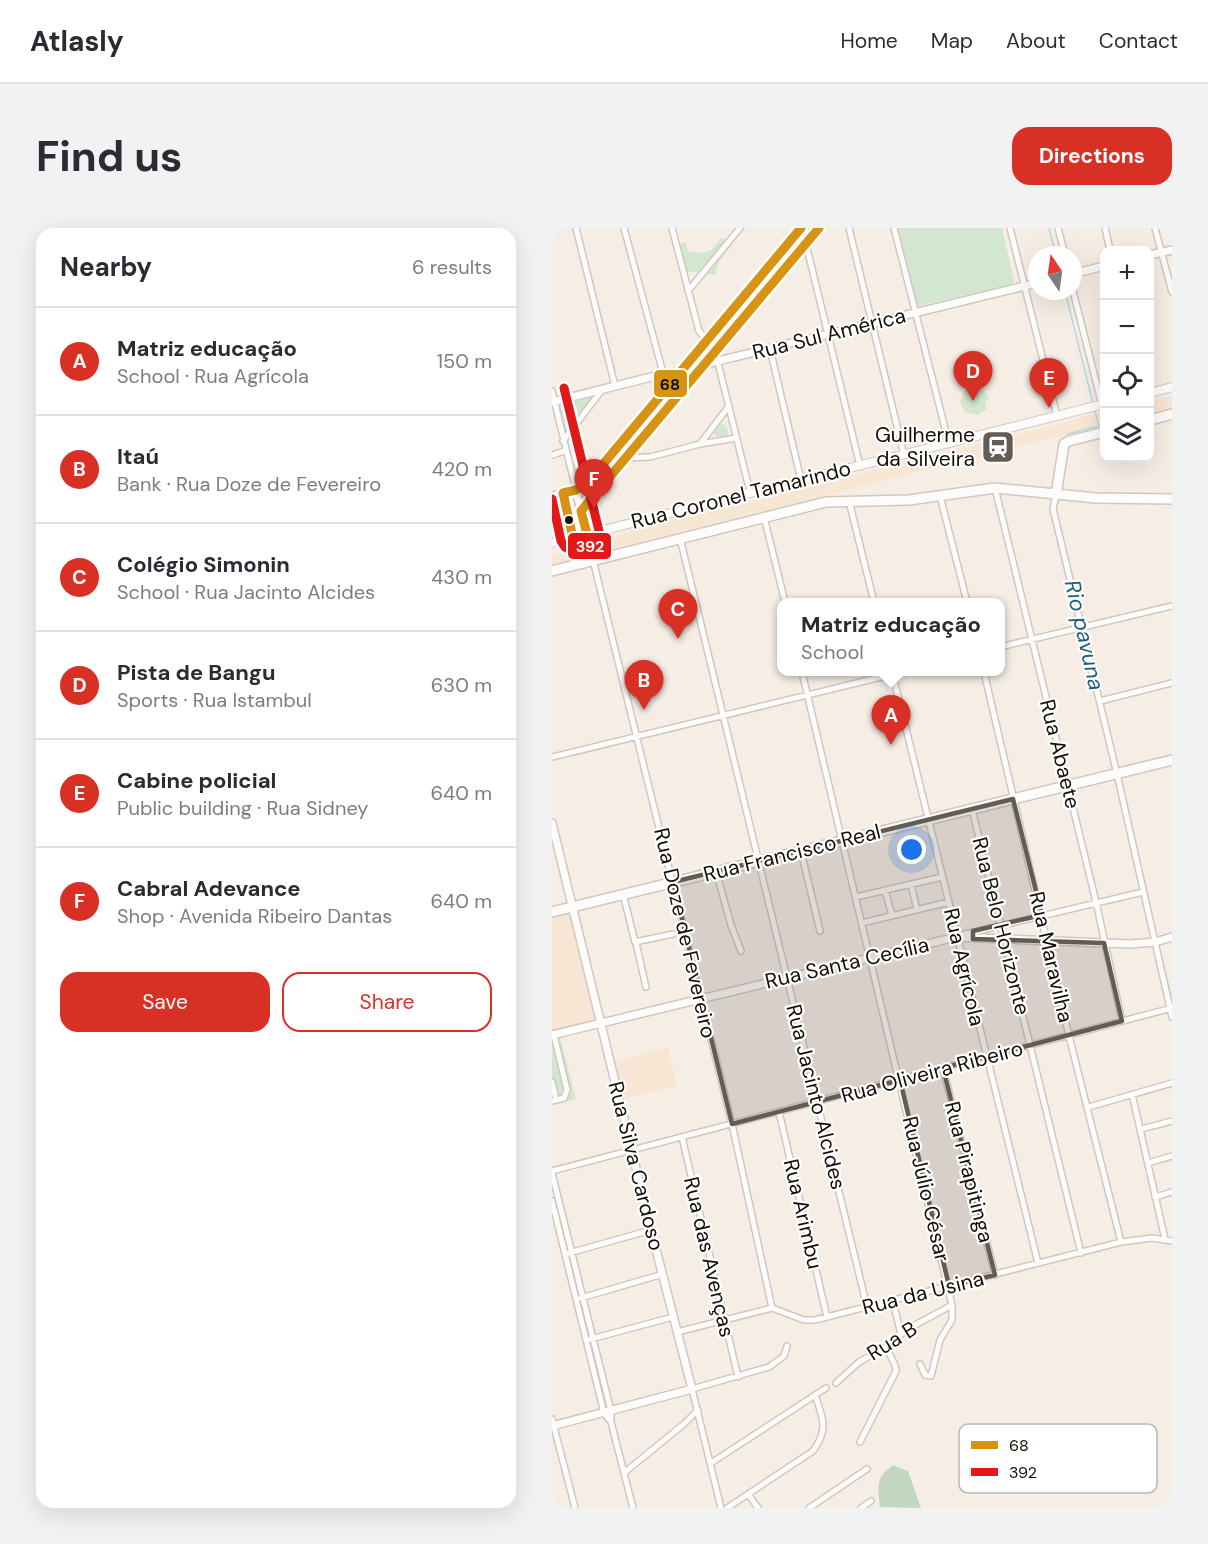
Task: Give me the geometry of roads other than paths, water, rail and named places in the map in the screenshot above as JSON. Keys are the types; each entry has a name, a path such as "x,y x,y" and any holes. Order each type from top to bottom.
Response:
{"main road":[{"path":"1154,392 1172,387"},
{"name":"Rua Coronel Tamarindo","path":"552,543 1100,406"},
{"path":"1154,419 1172,414"},
{"path":"1056,495 1064,444 1100,433"},
{"path":"552,571 826,502 894,501 995,488 1119,500 1172,499"},
{"name":"Rua Francisco Real","path":"552,912 1172,760"}],"street":[{"path":"576,228 615,386"},
{"path":"624,228 667,388"},
{"path":"672,228 699,331 706,339"},
{"path":"688,291 740,228"},
{"path":"552,495 576,490 589,481 801,228"},
{"path":"581,511 819,228"},
{"path":"849,228 904,455"},
{"path":"894,228 949,444"},
{"path":"1010,228 1057,416"},
{"path":"1058,228 1063,246"},
{"path":"1105,228 1109,246"},
{"path":"1155,228 1172,292"},
{"path":"806,244 860,466"},
{"path":"1154,254 1172,250"},
{"path":"1082,272 1100,267"},
{"name":"Rua Sul América","path":"553,402 1028,285"},
{"path":"1075,300 1100,394"},
{"path":"770,349 801,480"},
{"path":"716,351 750,492"},
{"path":"563,441 602,390"},
{"path":"552,391 587,534"},
{"path":"700,444 729,406"},
{"path":"626,458 650,457 700,444 736,438"},
{"path":"552,454 566,451"},
{"name":"Rua Abaete","path":"995,488 1096,902 1122,1021"},
{"path":"1056,495 1053,509 1101,701 1172,1017"},
{"path":"940,496 966,598"},
{"path":"849,501 873,598"},
{"path":"764,517 784,598"},
{"name":"Rua Jacinto Alcides","path":"680,538 867,1307"},
{"name":"Rua Doze de Fevereiro","path":"594,560 732,1124 772,1308"},
{"path":"1005,647 1172,606"},
{"name":"Rua Júlio César","path":"803,676 952,1305"},
{"path":"552,757 880,676"},
{"name":"Rua Agrícola","path":"893,676 1038,1263"},
{"name":"Rua Maravilha","path":"985,676 1121,1242"},
{"path":"1101,701 1172,683"},
{"name":"Rua Belo Horizonte","path":"972,809 1081,1253"},
{"name":"Rua Silva Cardoso","path":"552,823 721,1508"},
{"path":"801,851 820,932"},
{"path":"716,871 741,951"},
{"path":"856,897 942,877"},
{"path":"911,884 917,910"},
{"path":"885,890 892,916"},
{"name":"Rua Santa Cecília","path":"553,1035 1143,892"},
{"path":"623,894 646,987"},
{"path":"862,923 949,902"},
{"path":"636,943 673,934"},
{"path":"956,937 1130,944 1155,942 1172,936"},
{"name":"Rua Oliveira Ribeiro","path":"552,1172 1171,1008"},
{"path":"552,1082 554,1101 564,1098 567,1090 553,1035"},
{"name":"Rua Pirapitinga","path":"943,1068 995,1275"},
{"path":"1089,1107 1172,1083"},
{"path":"1132,1094 1164,1236 1172,1230"},
{"name":"Rua Arimbu","path":"779,1112 827,1317"},
{"path":"1141,1129 1172,1120"},
{"name":"Rua das Avenças","path":"682,1137 738,1377"},
{"path":"1148,1163 1172,1156"},
{"path":"552,1172 568,1253"},
{"path":"1155,1197 1172,1192"},
{"path":"552,1201 593,1338 607,1412"},
{"path":"568,1253 651,1230"},
{"name":"Rua da Usina","path":"772,1308 804,1320 827,1317 1121,1242 1164,1236 1172,1241"},
{"path":"580,1299 663,1274"},
{"path":"580,1299 586,1340 625,1472 633,1508"},
{"path":"892,1302 901,1334"},
{"path":"920,1364 925,1375 931,1376 940,1340 952,1320 952,1305"},
{"name":"Rua B","path":"836,1383 865,1358 952,1305"},
{"path":"676,1332 772,1308"},
{"path":"586,1340 673,1317"},
{"path":"575,1508 553,1424 738,1377 775,1364 784,1356 788,1346"},
{"path":"860,1442 896,1371 886,1347"},
{"path":"711,1463 826,1388"},
{"path":"728,1508 813,1451 824,1431 824,1421 815,1395"},
{"path":"625,1472 698,1410"},
{"path":"809,1508 867,1469"},
{"path":"748,1494 758,1508"},
{"path":"861,1508 871,1501"}],"waterway":[{"path":"697,363 809,228"},
{"name":"Rio pavuna","path":"1049,228 1054,246"},
{"name":"Rio pavuna","path":"1067,300 1093,404"},
{"path":"591,493 687,376"},
{"name":"Rio pavuna","path":"1068,436 1068,434 1099,426 1094,408"},
{"name":"Rio pavuna","path":"1062,490 1064,471"},
{"name":"Rio pavuna","path":"1056,510 1059,498"},
{"path":"575,517 579,532"},
{"name":"Rio pavuna","path":"1158,944 1172,1000"}],"place":[{"name":"Pista de Bangu","path":"973,401"},
{"name":"Cabine policial","path":"1049,408"},
{"name":"Guilherme da Silveira","path":"998,447"},
{"name":"Cabral Adevance","path":"594,509"},
{"name":"Colégio Simonin","path":"678,639"},
{"name":"Itaú","path":"644,710"},
{"name":"Matriz educação","path":"891,745"}]}
